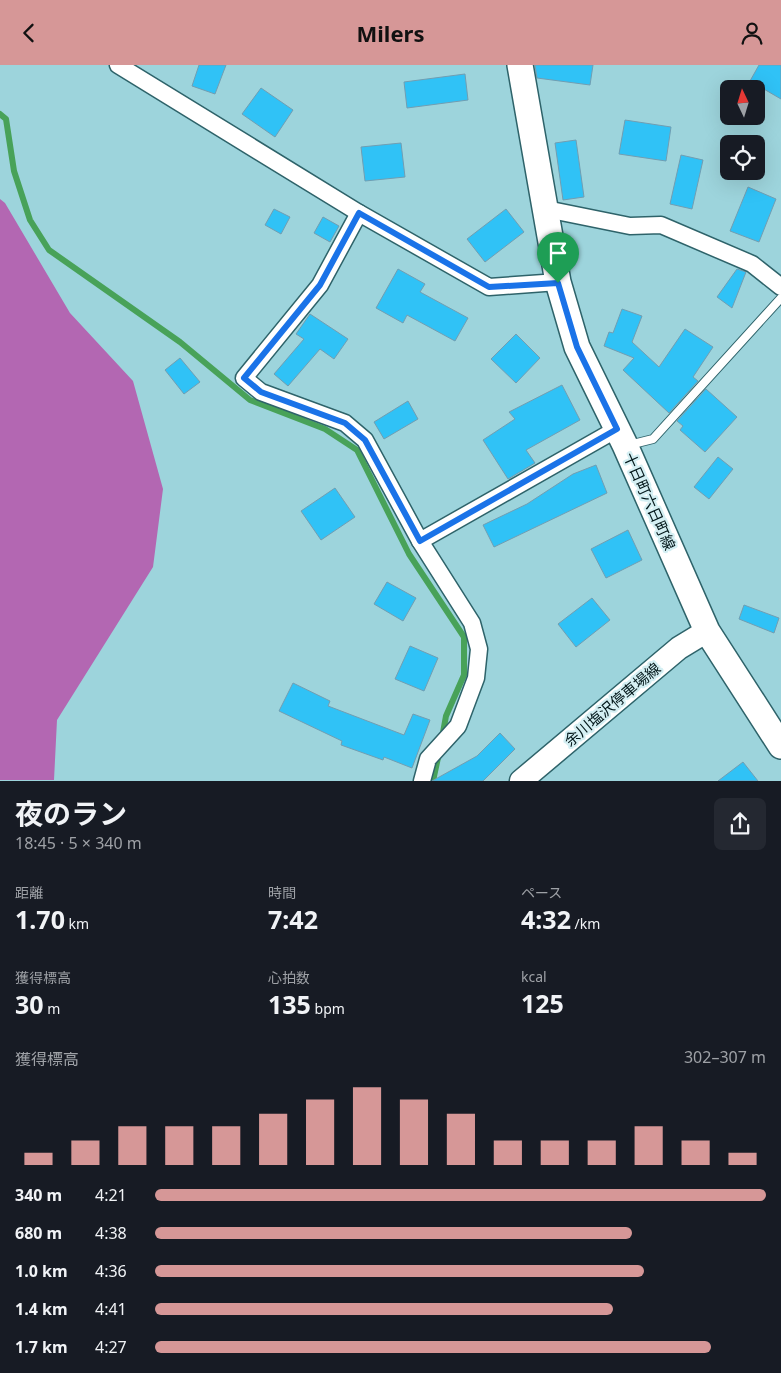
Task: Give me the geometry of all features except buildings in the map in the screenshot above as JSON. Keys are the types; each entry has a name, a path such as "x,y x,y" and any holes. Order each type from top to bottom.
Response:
{"main road":[{"name":"十日町六日町線","path":"520,65 558,283 577,347 621,437 707,631 781,746"},
{"name":"余川塩沢停車場線","path":"521,781 679,648 707,631"}],"street":[{"path":"118,65 359,213 489,287 558,283"},
{"path":"546,209 630,227 661,225 752,264 781,287"},
{"path":"359,213 320,285 244,378 261,392 345,423 365,440 420,541 472,623 479,649 476,678 458,727 428,759 422,781"},
{"path":"420,541 621,437"}],"lane":[{"path":"621,437 653,439 781,298"}],"shaded area":[{"path":"0,199 5,203 70,313 133,381 163,489 153,567 57,720 54,780 0,780"}],"waterway":[{"path":"0,114 6,119 14,171 30,220 49,250 180,342 250,400 325,429 357,450 409,554 464,637 464,675 446,716 442,738"},
{"path":"433,781 439,753"}],"route":[{"path":"359,213 489,287 558,283 577,347 617,429 420,541 365,440 345,423 261,392 244,378 320,285 359,213"}]}
